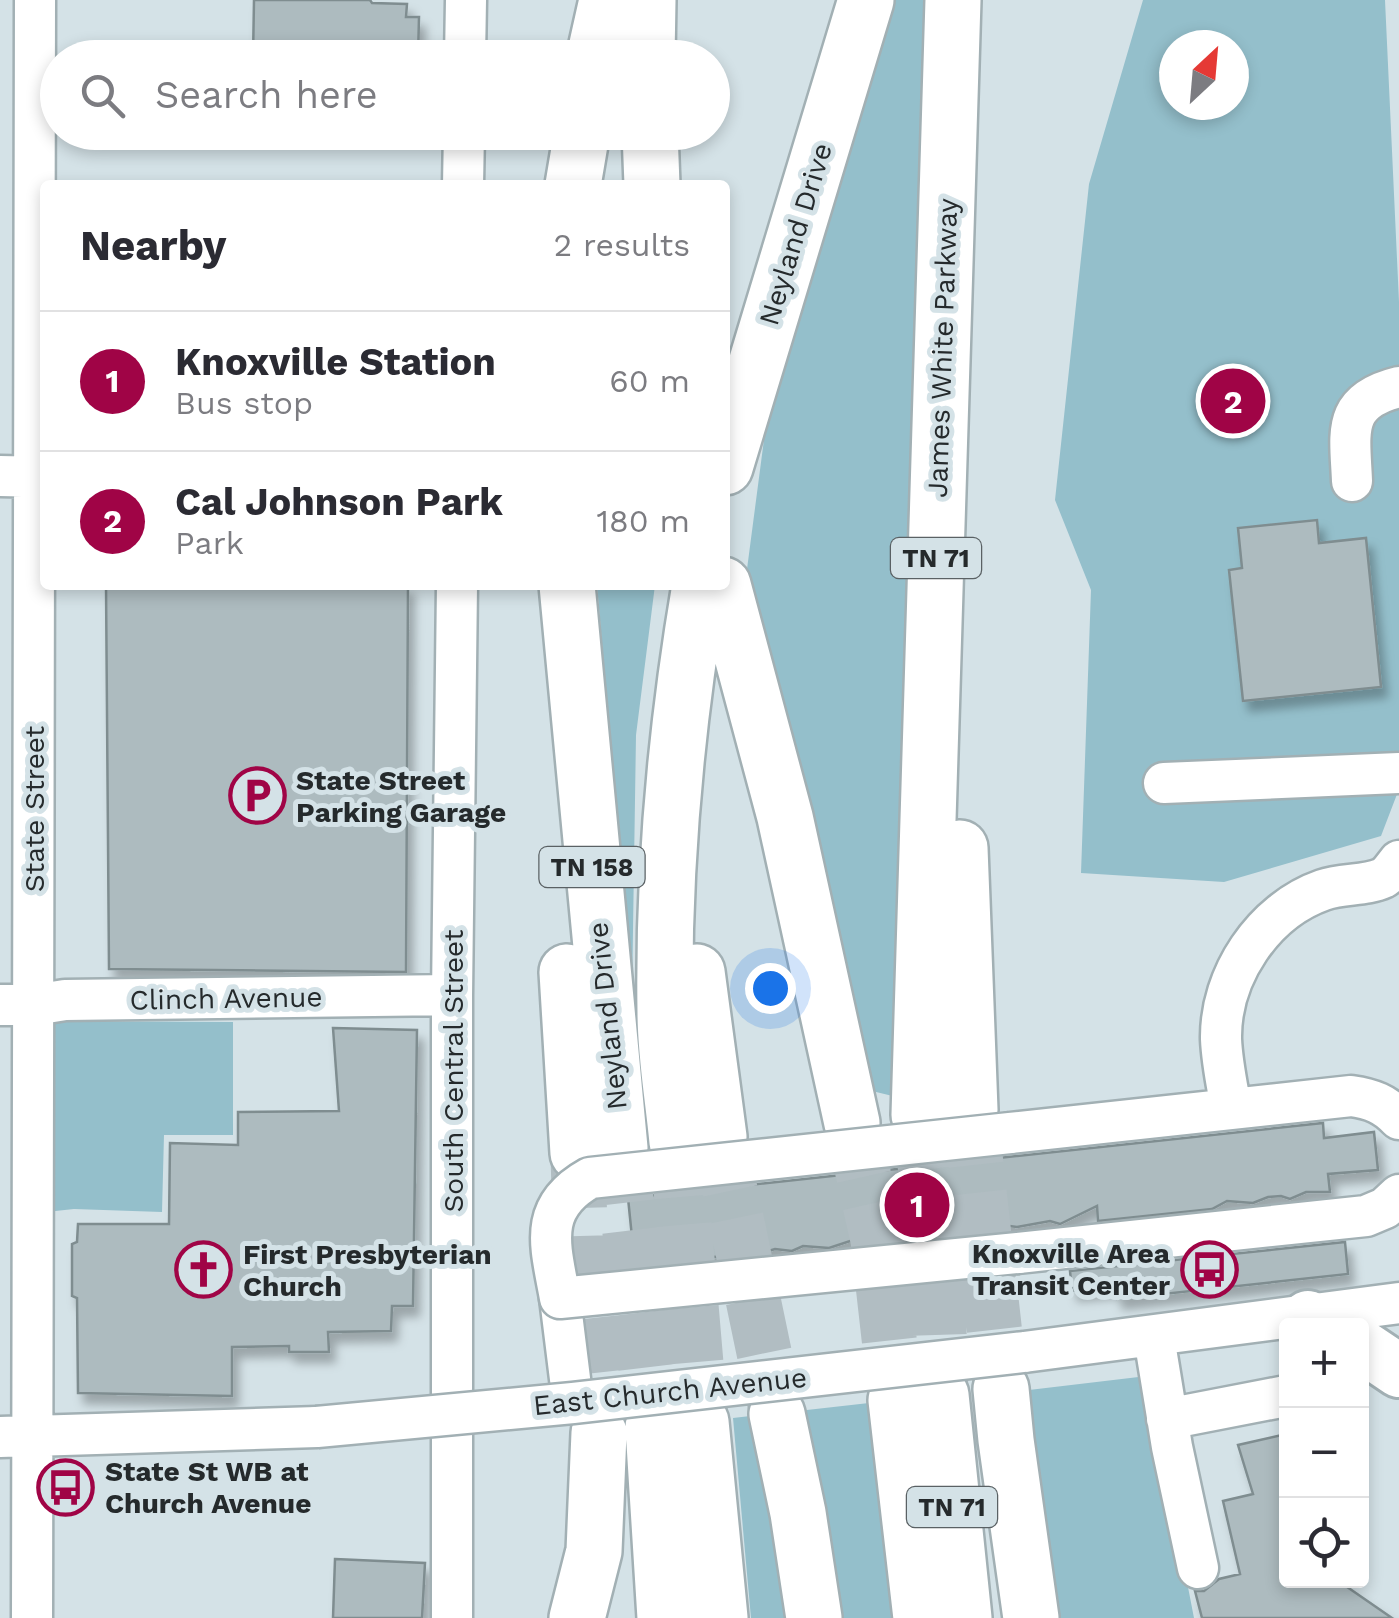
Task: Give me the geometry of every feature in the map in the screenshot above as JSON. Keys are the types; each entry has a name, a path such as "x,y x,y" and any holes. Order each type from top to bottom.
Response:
{"highway":[{"path":"598,40 608,0"},
{"path":"647,40 648,0"},
{"name":"Neyland Drive","path":"730,446 866,0"},
{"name":"James White Parkway","path":"953,0 941,388 966,1119"},
{"path":"574,180 579,150"},
{"path":"651,150 652,180"},
{"name":"Neyland Drive","path":"567,590 599,1151"},
{"path":"698,1140 693,939 681,730 699,590"},
{"path":"724,590 785,817 852,1123"},
{"path":"1013,1370 1006,1440 1031,1618"},
{"name":"TN 71","path":"921,1618 919,1398 964,1618"},
{"path":"777,1414 814,1618"},
{"path":"577,1618 594,1552 586,1418"},
{"path":"665,1618 677,1424 720,1618"}],"main road":[{"path":"1369,1351 1399,1371"}],"street":[{"name":"State Street","path":"32,1618 16,1437 16,1218 35,0"},
{"path":"465,40 466,0"},
{"path":"463,180 464,150"},
{"path":"1352,481 1350,426 1356,410 1382,391 1399,388"},
{"name":"South Central Street","path":"452,1618 457,590"},
{"path":"1164,783 1399,773"},
{"path":"1231,1108 1221,1036 1225,1003 1234,974 1254,941 1295,904 1321,890 1394,877"},
{"name":"Clinch Avenue","path":"17,1005 64,1000 452,995"},
{"path":"586,1418 550,1242 551,1222 559,1203 572,1188 590,1178 966,1119 1231,1108 1351,1096 1372,1099 1399,1119"},
{"path":"560,1298 1366,1216 1399,1195"},
{"name":"East Church Avenue","path":"1331,1318 1399,1304"},
{"name":"East Church Avenue","path":"16,1437 586,1418 1013,1370 1154,1337 1279,1325"},
{"path":"1154,1337 1198,1568"},
{"path":"1168,1419 1279,1397"}],"shaded area":[{"path":"892,0 943,0 905,1099 872,1091 744,592 768,409"},
{"path":"1143,0 1385,0 1399,302 1399,789 1381,836 1224,882 1081,873 1091,590 1055,500 1089,184"},
{"path":"597,590 654,590 636,735 632,995"},
{"path":"47,1021 233,1022 233,1135 164,1135 162,1212 46,1212"},
{"path":"1147,1376 1194,1618 1058,1618 1029,1390"},
{"path":"869,1403 893,1618 831,1618 798,1411"},
{"path":"759,1415 794,1618 751,1618 733,1418"}],"building":[{"path":"254,0 370,0 407,4 406,17 419,17 418,40 253,40"},
{"path":"1317,520 1319,543 1366,538 1381,687 1243,701 1229,570 1242,568 1238,528"},
{"name":"State Street Parking Garage","path":"106,590 408,590 406,972 109,969"},
{"name":"First Presbyterian Church","path":"333,1028 417,1030 413,1306 392,1306 391,1331 328,1332 329,1352 289,1352 289,1346 232,1347 232,1396 78,1393 72,1244 77,1242 78,1224 169,1224 170,1143 238,1145 238,1112 339,1111"},
{"path":"1323,1123 1324,1138 1374,1132 1378,1170 1328,1174 1330,1192 1306,1192 1290,1199 1281,1196 1253,1203 1227,1201 1212,1209 1098,1221 1097,1206 1060,1224 1050,1221 1017,1227 1002,1225 980,1231 956,1230 943,1236 928,1233 903,1240 878,1239 866,1244 850,1241 829,1248 803,1246 792,1251 775,1249 755,1255 689,1258 635,1267 628,1198"},
{"name":"Knoxville Area Transit Center","path":"1345,1242 1348,1274 1117,1299 1115,1287 1072,1291 1070,1271"},
{"path":"1279,1436 1279,1588 1349,1588 1392,1618 1202,1618 1195,1591 1204,1591 1219,1579 1240,1574 1223,1501 1253,1494 1238,1445"},
{"path":"335,1559 425,1563 422,1618 333,1618"}],"tunnel":[{"path":"970,1110 1001,1389"},
{"path":"919,1115 937,1264 941,1395"},
{"path":"852,1123 878,1240 896,1400"},
{"path":"719,1137 777,1414"},
{"path":"677,1142 701,1422"},
{"path":"620,1148 653,1427"},
{"path":"578,1153 581,1269 599,1433"}],"place":[{"name":"Cal Johnson Park","path":"1233,401"},
{"name":"State Street Parking Garage","path":"257,796"},
{"name":"Knoxville Station","path":"917,1205"},
{"name":"Knoxville Area Transit Center","path":"1209,1269"},
{"name":"First Presbyterian Church","path":"204,1270"},
{"name":"State St WB at Church Avenue","path":"66,1487"}]}
